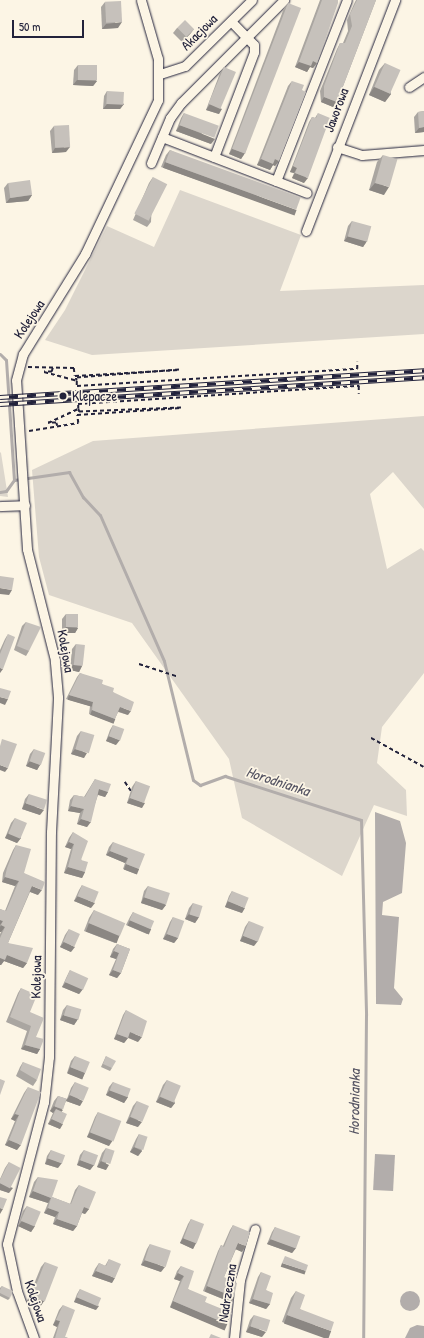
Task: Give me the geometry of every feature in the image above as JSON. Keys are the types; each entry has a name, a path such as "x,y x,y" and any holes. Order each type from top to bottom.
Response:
{"street":[{"name":"Kolejowa","path":"34,1338 9,1262 7,1244 9,1225 44,1102 49,1057 51,832 58,697 55,660 27,549 16,388 19,367 23,354 85,254 149,124 158,100 160,74 141,0"},
{"name":"Akacjowa","path":"160,74 185,66 252,0"},
{"path":"151,163 162,137 185,98 284,0"},
{"path":"276,181 347,0"},
{"name":"Jaworowa","path":"306,231 337,147 395,0"},
{"path":"214,157 254,52 246,37 231,21"},
{"path":"409,87 424,77"},
{"path":"162,137 307,193"},
{"path":"337,147 362,155 424,150"},
{"path":"0,506 25,505"},
{"name":"Nadrzeczna","path":"234,1338 240,1280 255,1229"}],"path":[{"path":"19,367 74,368 75,376 179,370 76,378 77,386 358,369 357,362"},
{"path":"53,368 52,372 44,372 77,381"},
{"path":"78,409 78,404 358,386 359,394"},
{"path":"19,432 78,423 77,415 181,408 79,412 78,409"},
{"path":"57,426 56,422 48,423 78,409"},
{"path":"139,664 176,676"},
{"path":"371,738 424,767"},
{"path":"125,782 131,792"}],"shaded area":[{"path":"180,190 301,235 280,291 424,285 424,334 92,355 45,340 65,310 107,226 154,247"},
{"path":"424,416 424,509 393,472 370,494 387,569 421,548 424,551 424,673 382,727 377,763 406,790 407,816 374,805 342,876 242,818 229,759 132,623 49,595 39,557 32,470 93,441"},
{"path":"0,452 1,453 8,497 0,496"},
{"path":"375,812 400,821 406,843 402,893 383,902 382,915 399,917 394,988 403,999 401,1005 376,1004"},
{"path":"375,1154 395,1155 393,1191 373,1190"},
{"path":"410,1291 417,1294 420,1301 417,1308 410,1311 403,1308 400,1301 403,1294"},
{"path":"417,1325 424,1326 424,1338 405,1338 410,1328"}],"building":[{"path":"322,0 338,0 338,3 317,63 313,61 311,66 299,62"},
{"path":"357,0 376,0 337,102 324,97 324,86 340,43 345,43 352,26 350,14"},
{"path":"121,1 122,22 106,23 105,2"},
{"path":"288,3 301,8 245,154 232,149"},
{"path":"185,20 194,29 186,37 177,28"},
{"path":"385,63 401,70 390,94 374,87"},
{"path":"78,65 97,65 97,80 78,80"},
{"path":"224,67 236,72 220,109 208,104"},
{"path":"292,81 304,85 302,90 306,92 279,161 275,159 273,164 261,159"},
{"path":"107,91 124,92 123,105 106,104"},
{"path":"424,111 424,127 419,128 418,112"},
{"path":"184,113 219,126 214,138 180,125"},
{"path":"318,113 330,118 308,178 295,173 297,168 293,166 312,117 316,118"},
{"path":"69,125 70,147 55,148 54,126"},
{"path":"170,150 301,198 296,210 166,162"},
{"path":"383,155 397,159 389,187 375,183"},
{"path":"153,177 167,184 149,221 134,214"},
{"path":"30,180 32,195 10,198 8,183"},
{"path":"352,221 371,226 367,242 348,236"},
{"path":"0,576 14,578 12,590 0,588"},
{"path":"66,614 78,614 78,627 66,627"},
{"path":"26,622 41,627 29,651 17,646"},
{"path":"8,634 15,637 3,669 0,668 0,654"},
{"path":"76,644 85,645 83,666 74,665"},
{"path":"80,673 103,680 102,684 114,688 113,692 134,702 131,711 120,707 115,719 92,710 93,702 69,695"},
{"path":"0,688 11,691 8,699 0,697"},
{"path":"113,725 124,729 120,740 109,736"},
{"path":"81,731 94,735 89,753 75,749"},
{"path":"2,739 17,744 8,768 0,765 0,746"},
{"path":"34,749 45,753 41,765 30,761"},
{"path":"95,779 111,784 108,792 99,789 91,822 81,819 84,809 71,806 74,795 85,797"},
{"path":"136,781 150,786 144,803 130,798"},
{"path":"29,794 47,800 44,809 26,804"},
{"path":"15,818 27,823 20,839 8,834"},
{"path":"73,832 88,841 81,860 88,862 85,872 68,867 74,844 69,842"},
{"path":"113,842 145,854 139,869 126,864 128,858 110,851"},
{"path":"16,845 31,849 24,873 45,882 42,890 32,886 8,943 33,948 27,963 7,955 5,960 0,958 0,938 5,927 1,925 3,921 0,920 0,909 6,911 19,881 5,877"},
{"path":"82,885 99,892 94,903 78,896"},
{"path":"148,886 170,893 166,905 144,897"},
{"path":"232,891 249,898 245,908 228,901"},
{"path":"193,903 203,906 199,917 189,914"},
{"path":"94,910 125,923 120,936 89,923"},
{"path":"133,912 154,921 151,929 129,920"},
{"path":"173,917 184,921 178,938 167,934"},
{"path":"249,921 264,927 258,942 243,936"},
{"path":"69,929 80,934 74,947 63,942"},
{"path":"117,944 130,949 121,973 113,970 119,953 114,951"},
{"path":"70,970 88,978 83,990 65,982"},
{"path":"21,988 37,995 30,1012 44,1018 36,1037 44,1039 40,1049 25,1045 31,1026 10,1017"},
{"path":"67,1005 81,1009 78,1020 64,1016"},
{"path":"126,1010 147,1021 142,1037 130,1032 128,1038 117,1034"},
{"path":"75,1056 90,1062 85,1073 71,1067"},
{"path":"106,1056 116,1061 112,1068 103,1064"},
{"path":"23,1062 41,1069 37,1080 20,1070"},
{"path":"0,1079 5,1081 0,1095"},
{"path":"167,1080 181,1086 174,1102 160,1097"},
{"path":"75,1082 89,1088 83,1101 70,1095"},
{"path":"113,1082 131,1089 128,1097 110,1090"},
{"path":"28,1087 41,1092 21,1145 9,1140 19,1115 15,1114"},
{"path":"58,1096 67,1099 63,1109 55,1106"},
{"path":"137,1101 149,1106 142,1122 130,1117"},
{"path":"56,1109 67,1114 62,1124 52,1119"},
{"path":"98,1112 121,1121 113,1141 90,1133"},
{"path":"139,1134 148,1137 143,1150 135,1147"},
{"path":"106,1148 115,1151 110,1164 102,1161"},
{"path":"51,1150 65,1155 62,1164 48,1158"},
{"path":"84,1150 98,1155 94,1165 80,1160"},
{"path":"9,1162 21,1168 10,1188 0,1183 0,1180"},
{"path":"38,1177 58,1180 52,1197 71,1204 79,1185 96,1192 89,1209 84,1207 77,1226 57,1219 59,1212 48,1208 51,1198 33,1191"},
{"path":"0,1197 7,1199 3,1209 0,1208"},
{"path":"27,1206 41,1212 35,1227 21,1221"},
{"path":"191,1219 204,1224 197,1244 183,1239"},
{"path":"233,1225 250,1232 246,1246 238,1243 224,1277 237,1283 234,1297 207,1286 221,1245 224,1247"},
{"path":"275,1227 300,1236 296,1248 271,1239"},
{"path":"150,1244 171,1251 166,1267 145,1260"},
{"path":"285,1256 308,1265 306,1271 282,1263"},
{"path":"109,1259 121,1264 115,1278 96,1271 99,1263 106,1266"},
{"path":"45,1262 58,1267 45,1302 32,1297"},
{"path":"181,1266 194,1271 188,1289 207,1297 205,1302 232,1313 227,1324 173,1301 184,1276 178,1273"},
{"path":"261,1272 271,1276 266,1290 273,1293 270,1304 253,1299"},
{"path":"2,1286 13,1291 10,1298 0,1293"},
{"path":"80,1289 101,1298 98,1306 76,1297"},
{"path":"296,1291 305,1295 300,1309 334,1322 331,1331 287,1315"},
{"path":"63,1305 75,1310 65,1337 68,1338 55,1338 60,1321 56,1320"},
{"path":"254,1315 270,1320 267,1331 250,1326"},
{"path":"211,1334 221,1338 209,1338"}],"waterway":[{"name":"Horodnianka","path":"0,354 6,360 14,480 69,472 83,497 100,515 164,661 193,780 200,785 225,776 361,820 366,1015 363,1338"},
{"path":"0,492 6,491 14,480"}],"railway":[{"path":"0,397 424,370"},
{"path":"0,404 424,377"}],"place":[{"name":"Klepacze","path":"63,396"}]}
